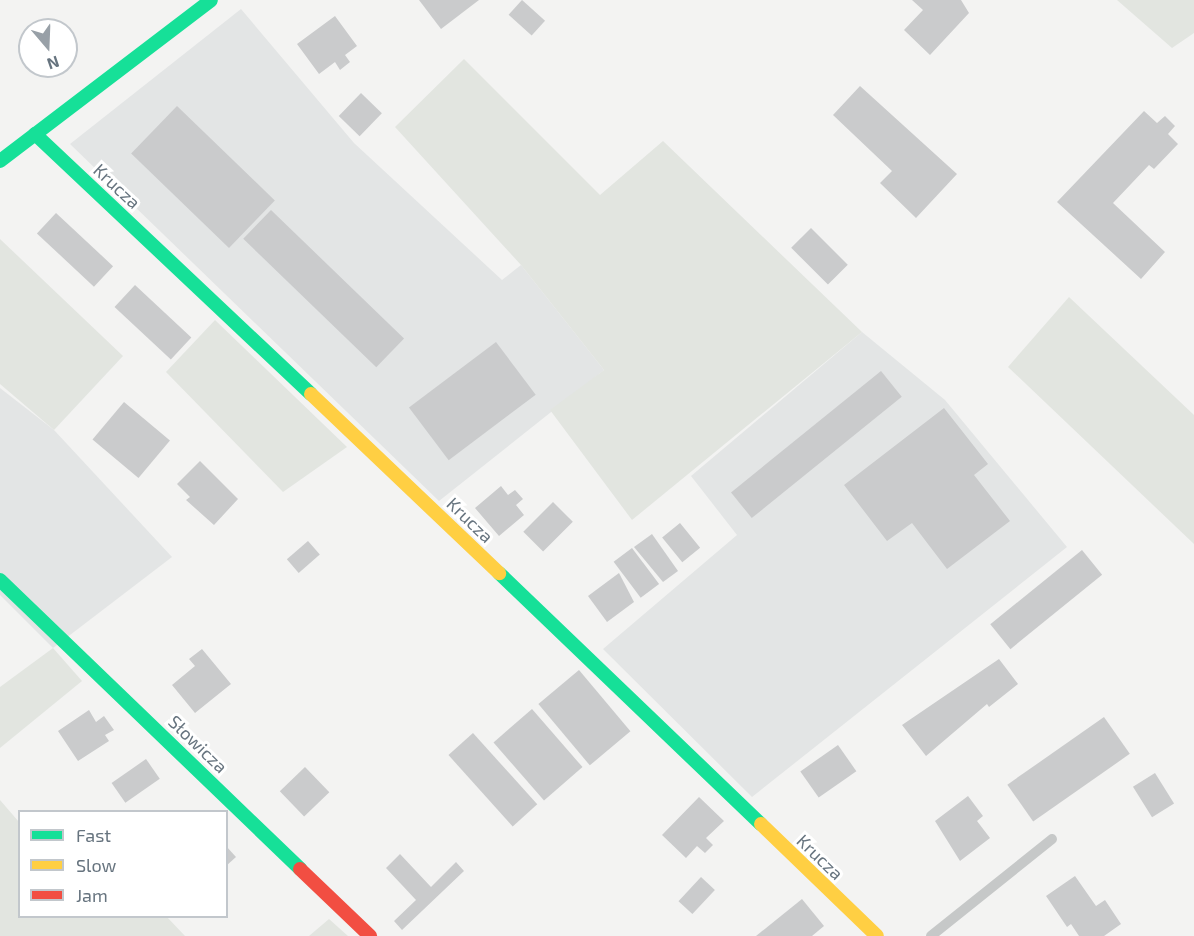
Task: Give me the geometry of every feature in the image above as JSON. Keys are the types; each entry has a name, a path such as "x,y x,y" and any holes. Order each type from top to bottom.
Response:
{"street":[{"path":"0,161 211,0"},
{"name":"Krucza","path":"35,134 364,444 877,936"},
{"name":"Słowicza","path":"0,580 370,936"}],"lane":[{"path":"931,936 1052,840"}],"shaded area":[{"path":"1117,0 1194,0 1194,33 1172,48"},
{"path":"241,9 354,143 502,280 521,265 604,370 439,501 70,144"},
{"path":"464,59 600,195 663,141 862,332 632,520 550,410 604,370 521,265 395,127"},
{"path":"0,239 123,356 54,430 0,384"},
{"path":"1069,297 1194,415 1194,544 1008,367"},
{"path":"215,320 347,447 283,492 166,372"},
{"path":"862,332 945,400 1067,547 752,797 603,649 737,535 691,476"},
{"path":"0,388 54,430 172,557 53,648 0,595"},
{"path":"53,648 82,681 0,748 0,687"},
{"path":"0,800 18,821 18,918 168,918 185,936 0,936"},
{"path":"329,919 348,936 309,936"}],"building":[{"path":"419,0 479,0 441,29"},
{"path":"522,0 545,21 532,36 509,15"},
{"path":"912,0 961,0 969,13 930,55 904,30 923,10"},
{"path":"335,16 357,46 345,55 350,62 340,70 335,62 319,74 297,44"},
{"path":"860,86 957,174 916,218 880,183 892,171 833,115"},
{"path":"361,93 382,113 360,136 339,116"},
{"path":"177,106 275,200 229,248 131,153"},
{"path":"1144,111 1157,123 1165,116 1175,126 1168,134 1178,144 1154,169 1149,165 1113,203 1165,252 1141,279 1057,202"},
{"path":"271,210 404,339 376,367 243,239"},
{"path":"56,213 113,266 94,287 37,233"},
{"path":"811,228 848,265 828,285 791,248"},
{"path":"135,285 191,338 171,359 115,307"},
{"path":"496,342 536,395 449,460 409,408"},
{"path":"881,371 902,397 752,518 731,492"},
{"path":"124,402 170,441 138,478 93,440"},
{"path":"944,408 988,464 974,475 1010,521 947,569 912,523 887,541 844,485"},
{"path":"200,461 238,499 214,525 186,500 190,497 177,484"},
{"path":"501,486 508,495 515,490 523,499 516,505 524,515 499,536 475,508"},
{"path":"553,502 573,522 543,551 523,532"},
{"path":"680,523 700,548 682,562 662,537"},
{"path":"652,534 678,571 663,582 634,547"},
{"path":"308,541 320,555 299,573 287,559"},
{"path":"632,548 659,584 641,598 614,562"},
{"path":"1082,550 1102,575 1010,649 990,624"},
{"path":"619,573 634,602 607,622 588,596"},
{"path":"202,649 231,684 195,713 172,685 195,666 189,659"},
{"path":"999,659 1018,684 989,707 987,704 926,756 902,725"},
{"path":"579,670 630,731 590,765 538,704"},
{"path":"532,709 583,767 544,801 494,742"},
{"path":"89,710 96,722 104,716 114,730 105,735 109,741 78,761 58,731"},
{"path":"1104,717 1130,754 1033,822 1007,785"},
{"path":"473,733 537,804 513,826 448,755"},
{"path":"838,745 856,771 819,798 800,771"},
{"path":"146,759 160,779 125,803 112,783"},
{"path":"305,767 329,792 304,816 280,791"},
{"path":"1155,773 1174,804 1152,817 1133,787"},
{"path":"968,796 983,816 977,821 990,838 960,861 935,821"},
{"path":"699,797 724,821 706,838 713,845 705,853 697,846 686,858 662,835"},
{"path":"228,848 236,857 228,864"},
{"path":"400,854 431,887 456,862 464,871 402,930 394,921 416,900 386,868"},
{"path":"1075,876 1096,906 1105,900 1121,924 1104,936 1079,936 1071,924 1067,927 1046,896"},
{"path":"701,877 715,890 692,914 678,901"},
{"path":"802,899 824,926 812,936 756,936"}],"traffic: fast":[{"path":"0,161 211,0"},
{"path":"35,134 311,394"},
{"path":"499,573 761,824"},
{"path":"0,580 300,869"}],"traffic: slow":[{"path":"311,394 499,573"},
{"path":"761,824 877,936"}],"traffic: jam":[{"path":"300,869 370,936"}]}
